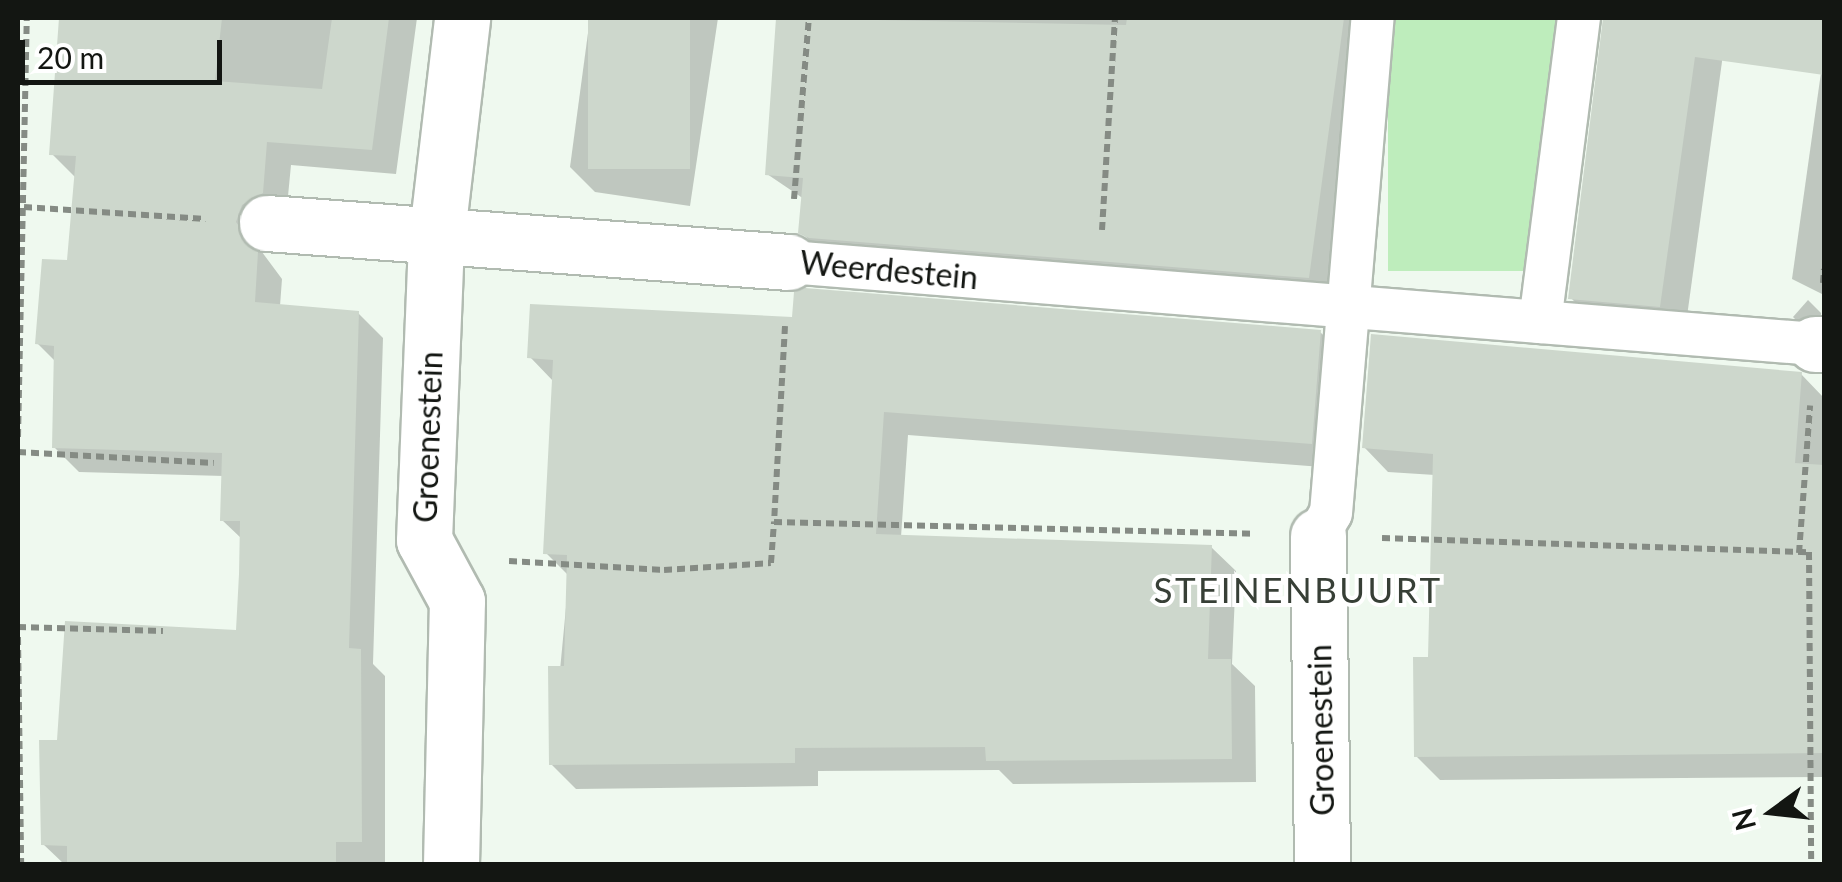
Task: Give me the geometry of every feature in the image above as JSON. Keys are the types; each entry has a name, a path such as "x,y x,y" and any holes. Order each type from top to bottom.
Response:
{"street":[{"name":"Groenestein","path":"451,864 457,601 424,540 436,240 462,18"},
{"path":"1318,536 1331,513 1342,303 1372,18"},
{"path":"1540,322 1579,18"},
{"path":"267,223 436,240"},
{"name":"Weerdestein","path":"436,240 1342,303 1820,344"},
{"name":"Groenestein","path":"1318,536 1322,864"}],"path":[{"path":"18,436 27,18"},
{"path":"434,558 664,570 771,563 789,262 810,18"},
{"path":"1099,287 1115,18"},
{"path":"24,207 267,223"},
{"path":"18,452 214,463"},
{"path":"774,522 1809,552 1811,864"},
{"path":"18,627 163,631"},
{"path":"18,637 22,864"}],"green space":[{"path":"1388,18 1558,18 1558,271 1388,271"}],"building":[{"path":"59,18 222,18 215,81 322,89 332,18 389,18 372,150 267,142 263,193 242,205 236,222 258,252 255,302 359,311 349,648 361,649 362,842 336,842 336,864 67,864 67,846 41,845 39,740 57,740 65,621 236,630 239,574 240,521 220,521 222,453 52,448 54,346 35,344 42,259 67,260 76,156 49,155"},
{"path":"588,18 690,18 690,169 588,169"},
{"path":"776,18 1126,25 1127,18 1344,18 1309,278 809,238 798,233 803,178 765,175"},
{"path":"1603,18 1824,18 1824,75 1695,57 1660,307 1568,299"},
{"path":"805,288 1321,330 1312,444 884,412 876,534 1212,545 1208,659 1231,659 1232,759 986,761 985,747 795,748 795,763 549,765 548,666 564,666 567,555 543,554 553,360 527,358 530,304 792,317 794,292"},
{"path":"1371,334 1802,372 1795,463 1824,465 1824,753 1414,757 1413,657 1428,657 1433,454 1362,448"}],"district":[{"name":"STEINENBUURT","path":"1298,589"}]}
